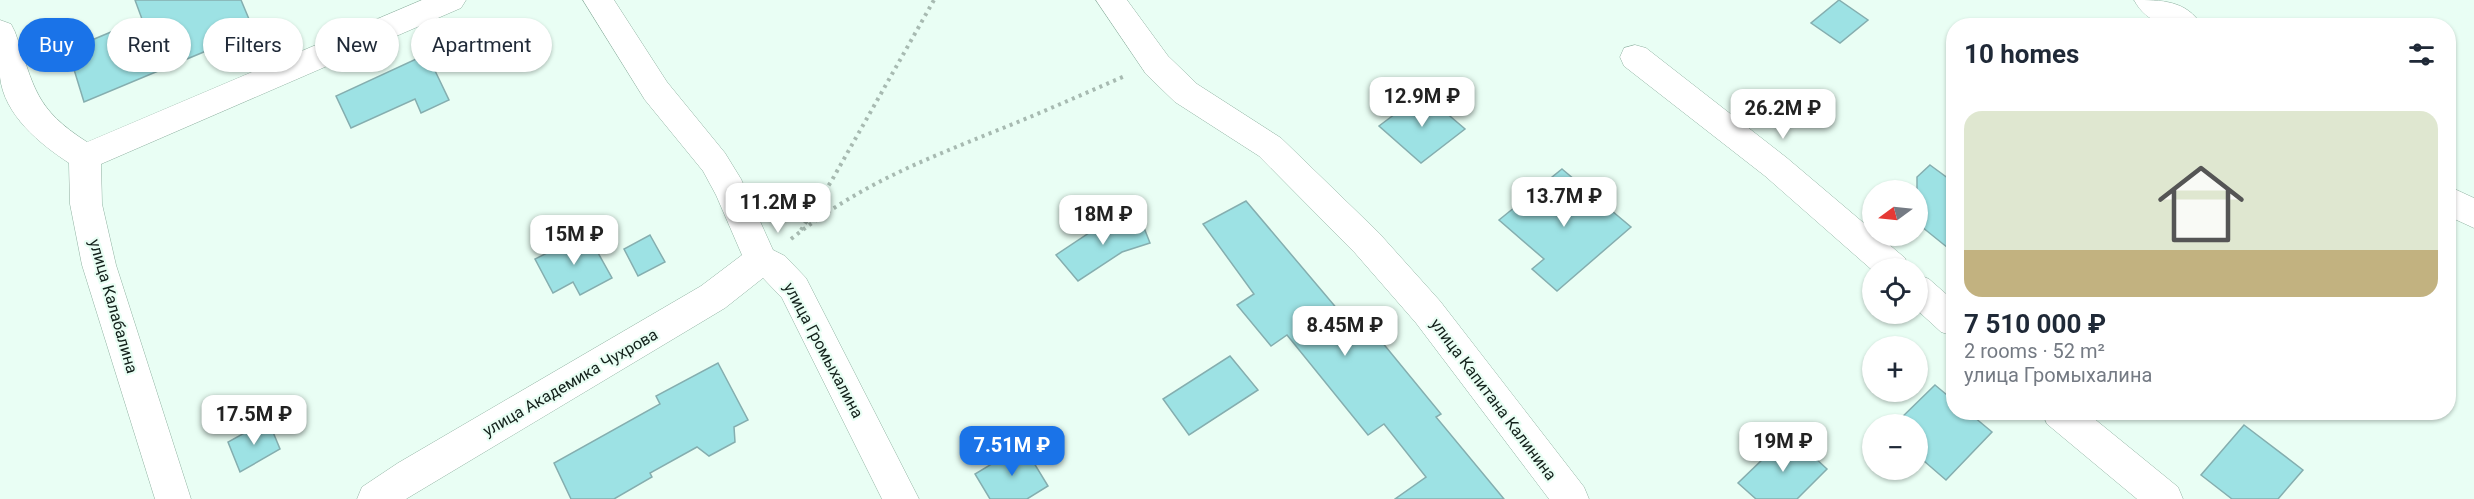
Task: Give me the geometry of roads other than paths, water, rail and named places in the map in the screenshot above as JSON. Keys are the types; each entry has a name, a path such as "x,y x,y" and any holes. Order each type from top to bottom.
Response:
{"street":[{"path":"0,32 23,95 35,118 56,138 85,157 451,0"},
{"name":"улица Громыхалина","path":"598,0 656,91 714,162 730,189 761,260 773,266 794,288 901,499"},
{"name":"улица Капитана Калинина","path":"1111,0 1157,65 1186,93 1270,147 1367,243 1428,312 1570,499"},
{"path":"2149,0 2175,18"},
{"path":"1635,57 1776,166 1882,258"},
{"name":"улица Калабалина","path":"85,157 86,204 99,265 173,499"},
{"path":"2456,204 2474,214"},
{"name":"улица Академика Чухрова","path":"375,499 411,475 704,303 761,260"},
{"path":"1928,299 1946,315"},
{"path":"2069,420 2164,499"}]}
